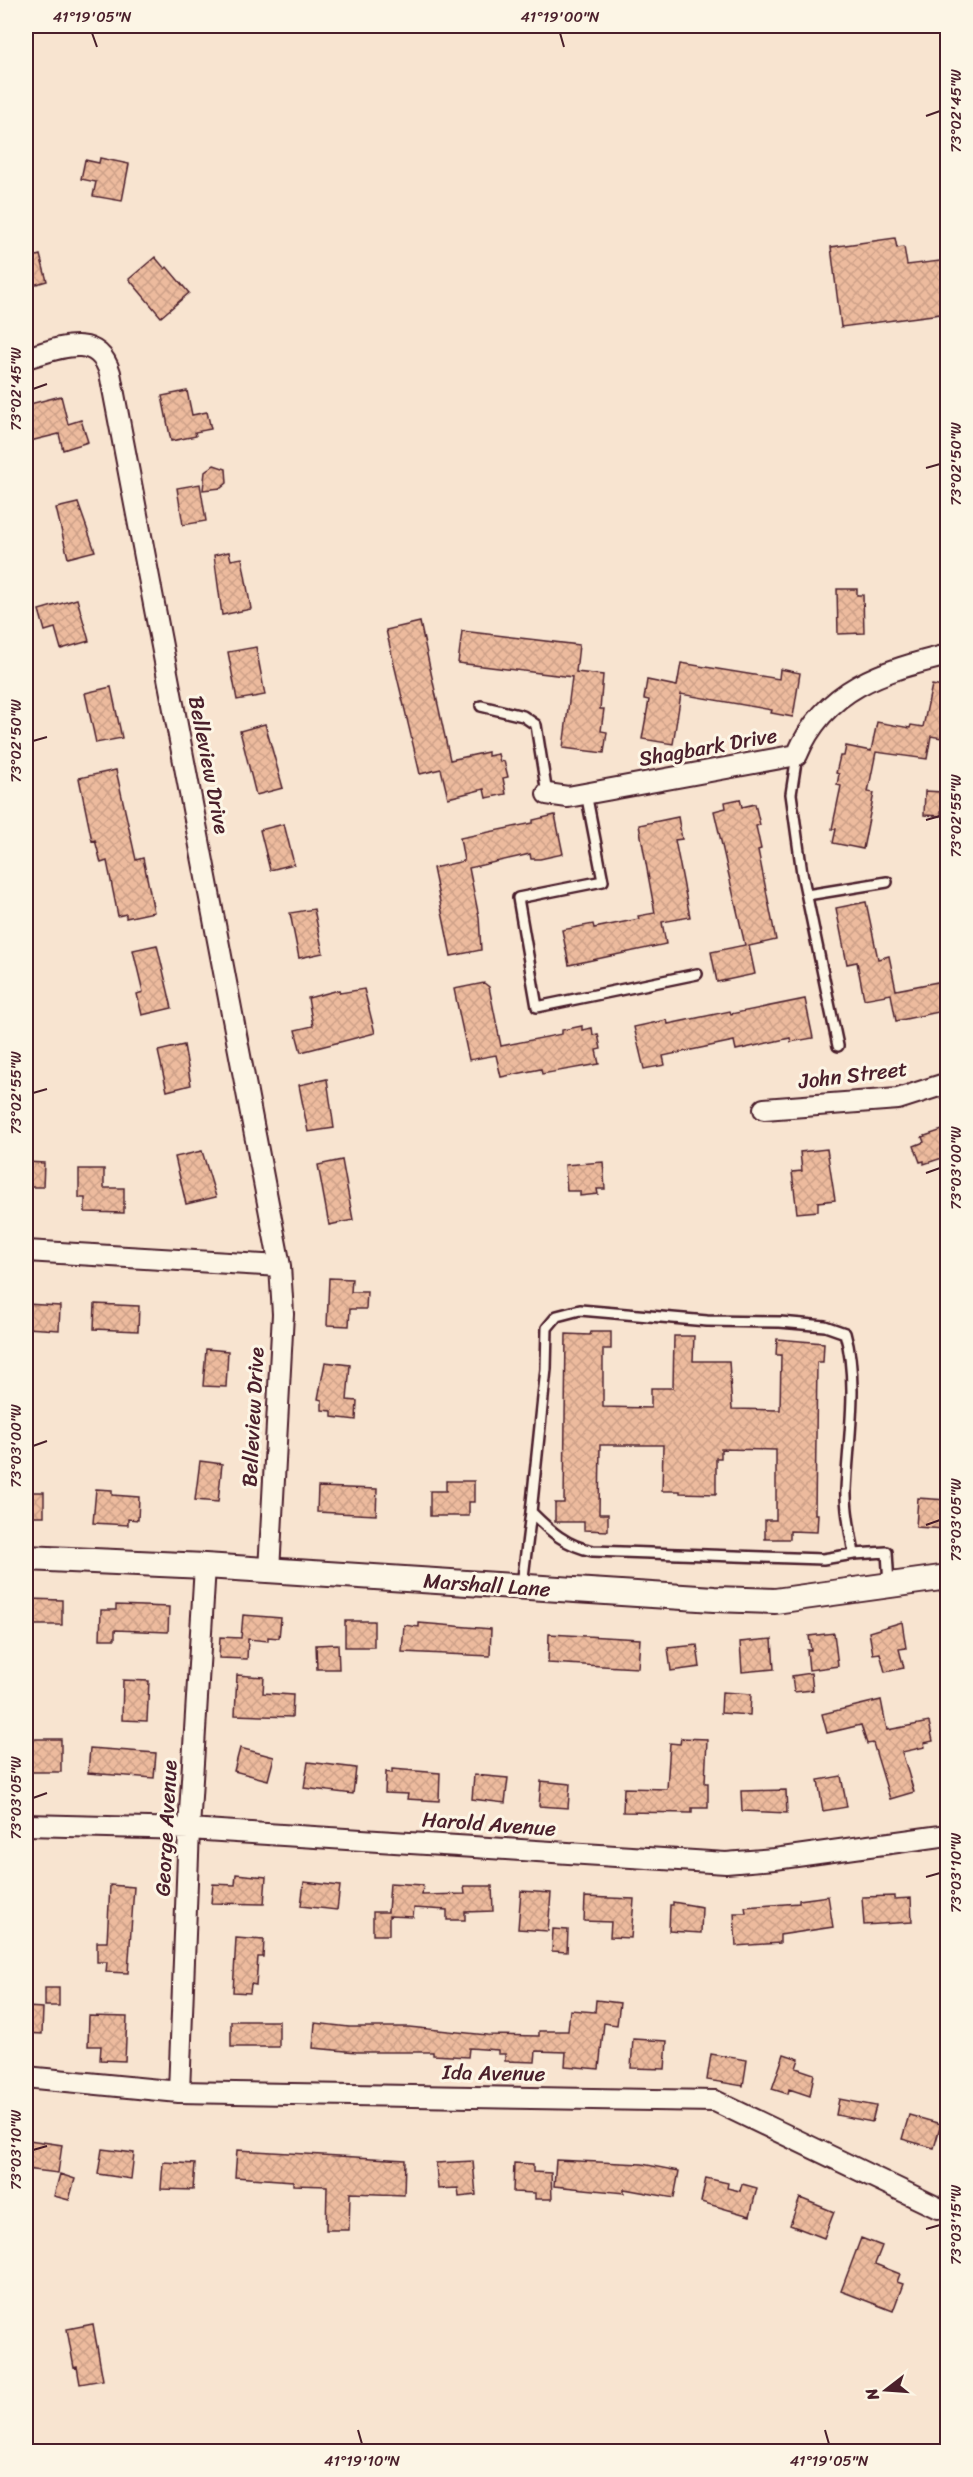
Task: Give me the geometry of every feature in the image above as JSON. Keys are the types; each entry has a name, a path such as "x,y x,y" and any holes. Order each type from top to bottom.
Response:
{"street":[{"name":"Belleview Drive","path":"26,358 55,350 89,346 99,352 110,373 280,1266 283,1314 269,1571"},
{"name":"Shagbark Drive","path":"547,794 568,797 797,755 814,721 843,696 878,676 948,655"},
{"name":"John Street","path":"764,1108 898,1099 948,1083"},
{"path":"26,1251 280,1266"},
{"name":"Marshall Lane","path":"26,1558 205,1566 775,1601 948,1577"},
{"name":"George Avenue","path":"179,2092 189,1829 205,1566"},
{"name":"Harold Avenue","path":"26,1824 189,1829 726,1863 775,1859 948,1836"},
{"name":"Ida Avenue","path":"26,2077 179,2092 715,2101 943,2204"}],"lane":[{"path":"481,706 523,716 536,725 547,794"},
{"path":"797,755 791,794 807,895 837,1046"},
{"path":"586,793 603,881 518,898 537,1007 697,974"},
{"path":"807,895 887,882"},
{"path":"522,1587 546,1369 547,1328 553,1319 580,1310 707,1321 780,1322 825,1326 845,1334 850,1351 850,1450 846,1492 854,1554"},
{"path":"531,1512 562,1540 576,1548 593,1551 823,1559 887,1552 889,1586"}],"building":[{"path":"100,158 129,164 122,201 93,196 96,182 81,179 85,160 99,163"},
{"path":"895,238 897,248 904,247 907,265 948,260 948,313 841,327 831,247"},
{"path":"40,255 47,281 26,287 26,259"},
{"path":"155,257 165,269 167,267 189,293 161,317 129,279"},
{"path":"187,391 192,415 207,412 211,429 195,432 196,436 171,441 162,396"},
{"path":"61,396 68,424 81,420 88,442 63,450 59,434 26,442 26,405"},
{"path":"214,465 226,469 227,483 221,488 203,490 205,472"},
{"path":"200,484 206,521 183,525 177,488"},
{"path":"78,503 95,551 68,558 56,508"},
{"path":"229,552 231,560 242,558 251,609 222,615 214,555"},
{"path":"837,589 857,589 857,595 863,595 864,633 838,634"},
{"path":"77,599 89,641 61,649 55,628 45,631 39,610"},
{"path":"420,622 450,760 488,752 488,756 498,754 500,762 504,761 508,777 503,778 506,794 486,798 484,789 448,798 441,769 420,774 386,630"},
{"path":"462,631 579,645 576,672 603,675 600,709 604,709 601,731 607,732 604,753 563,748 572,677 458,663"},
{"path":"256,647 265,695 237,700 228,652"},
{"path":"681,663 779,679 780,669 800,673 793,717 771,713 772,710 681,694 673,744 642,739 649,700 644,699 647,680 677,686"},
{"path":"932,685 948,688 948,739 931,736 927,759 876,752 868,792 874,793 863,849 833,843 836,829 832,829 841,786 837,785 839,774 836,773 840,756 844,756 846,746 871,751 877,722 910,728 911,725 923,727"},
{"path":"111,687 122,738 96,743 85,693"},
{"path":"265,724 283,788 256,795 240,731"},
{"path":"116,770 136,860 143,858 154,912 126,918 126,914 118,916 107,861 101,863 95,840 92,841 79,778"},
{"path":"925,791 942,792 941,816 924,815"},
{"path":"740,799 742,807 755,804 760,825 756,826 761,849 758,850 776,940 749,946 755,974 717,982 711,952 745,945 714,811 726,808 725,802"},
{"path":"555,815 563,854 531,859 530,854 469,868 479,917 481,950 451,956 433,868 464,861 460,838 533,823 533,820"},
{"path":"678,817 682,839 675,840 690,917 662,922 666,944 569,965 562,930 593,924 594,928 639,919 638,916 655,913 639,825"},
{"path":"284,824 294,864 270,870 260,830"},
{"path":"866,902 878,959 889,956 896,990 948,980 948,1010 896,1021 891,994 864,999 857,962 847,964 836,908"},
{"path":"314,909 323,953 299,958 290,913"},
{"path":"157,945 172,1008 142,1015 137,994 143,992 133,950"},
{"path":"484,983 489,987 501,1046 562,1034 562,1030 582,1026 582,1030 592,1028 593,1035 598,1034 601,1049 596,1050 599,1064 542,1074 541,1069 501,1077 496,1055 469,1060 454,989"},
{"path":"364,989 375,1033 301,1052 295,1030 313,1026 308,998 339,990 340,993"},
{"path":"805,999 813,1038 791,1042 790,1038 736,1050 734,1041 663,1056 665,1065 644,1069 634,1027 667,1020 668,1024 730,1011 731,1014"},
{"path":"184,1045 191,1085 167,1091 158,1051"},
{"path":"327,1079 334,1128 308,1132 299,1085"},
{"path":"948,1128 948,1156 924,1164 924,1161 920,1162 914,1146 924,1142 922,1137"},
{"path":"827,1149 835,1200 818,1202 818,1211 797,1213 792,1172 802,1171 800,1152"},
{"path":"202,1151 216,1197 186,1204 175,1157"},
{"path":"342,1160 353,1220 329,1225 318,1165"},
{"path":"26,1162 44,1163 43,1187 26,1187"},
{"path":"603,1162 605,1189 597,1189 598,1194 580,1196 580,1191 567,1191 565,1165"},
{"path":"79,1169 104,1169 104,1188 124,1188 124,1213 85,1212 85,1198 79,1198"},
{"path":"329,1278 352,1279 351,1292 367,1292 366,1309 350,1309 349,1326 327,1325"},
{"path":"26,1304 60,1306 59,1330 26,1328"},
{"path":"95,1304 139,1306 138,1331 94,1329"},
{"path":"591,1332 611,1332 611,1349 603,1349 603,1407 651,1408 651,1388 673,1388 674,1336 694,1336 693,1361 729,1361 732,1409 780,1410 781,1355 776,1355 777,1339 824,1343 823,1362 817,1362 815,1514 818,1514 817,1532 790,1531 790,1539 765,1539 765,1520 776,1520 776,1450 721,1449 721,1458 716,1458 716,1494 680,1493 680,1491 662,1491 663,1445 600,1445 599,1514 608,1514 608,1531 584,1530 584,1522 555,1522 555,1503 564,1503 566,1334 590,1335"},
{"path":"206,1349 228,1351 226,1387 203,1386"},
{"path":"325,1362 350,1365 347,1400 357,1401 356,1420 332,1417 332,1411 322,1410 322,1400 318,1399"},
{"path":"200,1461 222,1464 218,1502 195,1500"},
{"path":"446,1481 474,1481 474,1502 469,1502 469,1516 430,1516 430,1491 446,1491"},
{"path":"318,1487 377,1489 376,1515 317,1512"},
{"path":"96,1489 112,1490 112,1495 139,1497 138,1520 128,1519 128,1525 93,1523"},
{"path":"26,1492 44,1492 44,1516 26,1516"},
{"path":"918,1498 947,1500 945,1529 916,1527"},
{"path":"29,1599 62,1600 62,1625 29,1625"},
{"path":"116,1605 169,1607 168,1632 115,1630 115,1639 100,1639 101,1610 116,1610"},
{"path":"243,1615 281,1618 279,1638 268,1637 268,1641 248,1639 247,1659 219,1658 220,1637 241,1638"},
{"path":"345,1621 374,1621 374,1647 345,1647"},
{"path":"902,1622 906,1648 899,1649 904,1668 885,1672 880,1653 873,1654 869,1632"},
{"path":"419,1623 491,1629 490,1656 402,1652 404,1625 419,1627"},
{"path":"834,1633 838,1666 809,1670 807,1650 811,1650 809,1636"},
{"path":"549,1634 640,1639 638,1668 548,1663"},
{"path":"772,1639 774,1669 742,1672 740,1642"},
{"path":"338,1644 339,1669 317,1669 316,1645"},
{"path":"697,1645 700,1667 671,1671 668,1648"},
{"path":"811,1673 813,1690 794,1692 792,1676"},
{"path":"237,1675 264,1677 263,1693 293,1695 292,1717 235,1715"},
{"path":"123,1680 149,1681 147,1721 122,1720"},
{"path":"722,1692 751,1694 750,1715 721,1713"},
{"path":"881,1700 887,1730 929,1722 933,1741 924,1743 925,1747 902,1752 914,1792 890,1799 873,1743 867,1744 861,1725 827,1733 822,1714"},
{"path":"681,1738 707,1739 705,1783 708,1783 708,1808 692,1808 692,1813 623,1812 624,1788 667,1789 670,1743 680,1744"},
{"path":"27,1739 61,1739 61,1772 27,1772"},
{"path":"90,1748 156,1753 154,1778 88,1773"},
{"path":"240,1748 274,1757 268,1780 234,1771"},
{"path":"308,1762 356,1768 353,1794 304,1788"},
{"path":"392,1769 440,1773 439,1801 407,1799 408,1794 385,1793 386,1772 392,1773"},
{"path":"474,1775 508,1778 505,1803 472,1799"},
{"path":"841,1776 847,1807 823,1811 818,1780"},
{"path":"541,1781 570,1784 568,1808 539,1806"},
{"path":"786,1790 787,1813 742,1811 741,1791"},
{"path":"236,1874 266,1877 264,1904 211,1903 213,1884 235,1885"},
{"path":"304,1882 340,1886 337,1910 301,1906"},
{"path":"390,1883 423,1885 422,1895 465,1894 464,1886 492,1886 493,1911 465,1912 465,1920 447,1920 447,1910 414,1908 413,1917 389,1916 389,1935 373,1935 373,1912 388,1912"},
{"path":"110,1885 134,1887 128,1973 106,1972 107,1962 97,1962 97,1942 107,1942"},
{"path":"521,1891 551,1893 548,1931 518,1929"},
{"path":"828,1896 833,1927 780,1935 780,1943 736,1946 734,1913 746,1913 745,1907 799,1903 799,1900"},
{"path":"894,1896 894,1899 911,1898 912,1922 864,1925 862,1897"},
{"path":"585,1897 634,1899 631,1938 610,1937 611,1922 584,1921"},
{"path":"673,1902 702,1907 701,1933 669,1931 670,1905 673,1905"},
{"path":"553,1929 568,1930 567,1952 552,1951"},
{"path":"236,1938 264,1940 263,1957 258,1957 256,1985 251,1984 250,1993 233,1992"},
{"path":"45,1988 59,1988 59,2006 45,2006"},
{"path":"596,2000 620,2003 617,2025 604,2023 599,2069 565,2066 566,2052 536,2051 535,2062 505,2061 505,2054 498,2054 498,2050 469,2048 468,2057 433,2055 433,2052 357,2052 313,2048 315,2023 349,2027 409,2027 487,2035 539,2036 539,2031 568,2031 570,2010 595,2012"},
{"path":"26,2007 43,2008 42,2034 26,2033"},
{"path":"89,2016 127,2017 125,2061 100,2060 101,2046 88,2046"},
{"path":"231,2021 279,2021 279,2047 231,2047"},
{"path":"633,2039 667,2041 665,2069 631,2068"},
{"path":"711,2054 747,2060 743,2086 707,2080"},
{"path":"784,2054 799,2059 796,2068 814,2074 810,2096 789,2089 788,2094 772,2089"},
{"path":"839,2099 876,2106 872,2122 836,2115"},
{"path":"909,2115 941,2124 934,2148 902,2139"},
{"path":"29,2140 62,2145 58,2173 26,2169"},
{"path":"102,2149 134,2153 131,2179 98,2174"},
{"path":"237,2150 405,2160 404,2195 350,2193 349,2230 326,2230 327,2186 293,2185 293,2181 235,2177"},
{"path":"556,2160 642,2164 679,2171 674,2198 624,2189 624,2193 554,2186"},
{"path":"473,2161 476,2195 459,2197 458,2188 438,2189 436,2163"},
{"path":"163,2162 195,2164 193,2190 161,2189"},
{"path":"514,2163 533,2164 533,2172 551,2173 552,2199 535,2199 535,2193 513,2192"},
{"path":"60,2174 75,2179 69,2200 54,2196"},
{"path":"706,2178 728,2183 727,2188 740,2191 742,2184 757,2188 750,2216 701,2202"},
{"path":"800,2198 834,2212 824,2238 790,2225"},
{"path":"861,2238 882,2246 875,2264 900,2274 897,2282 903,2284 893,2311 841,2291"},
{"path":"93,2324 103,2380 80,2384 77,2367 74,2368 67,2329"}]}
